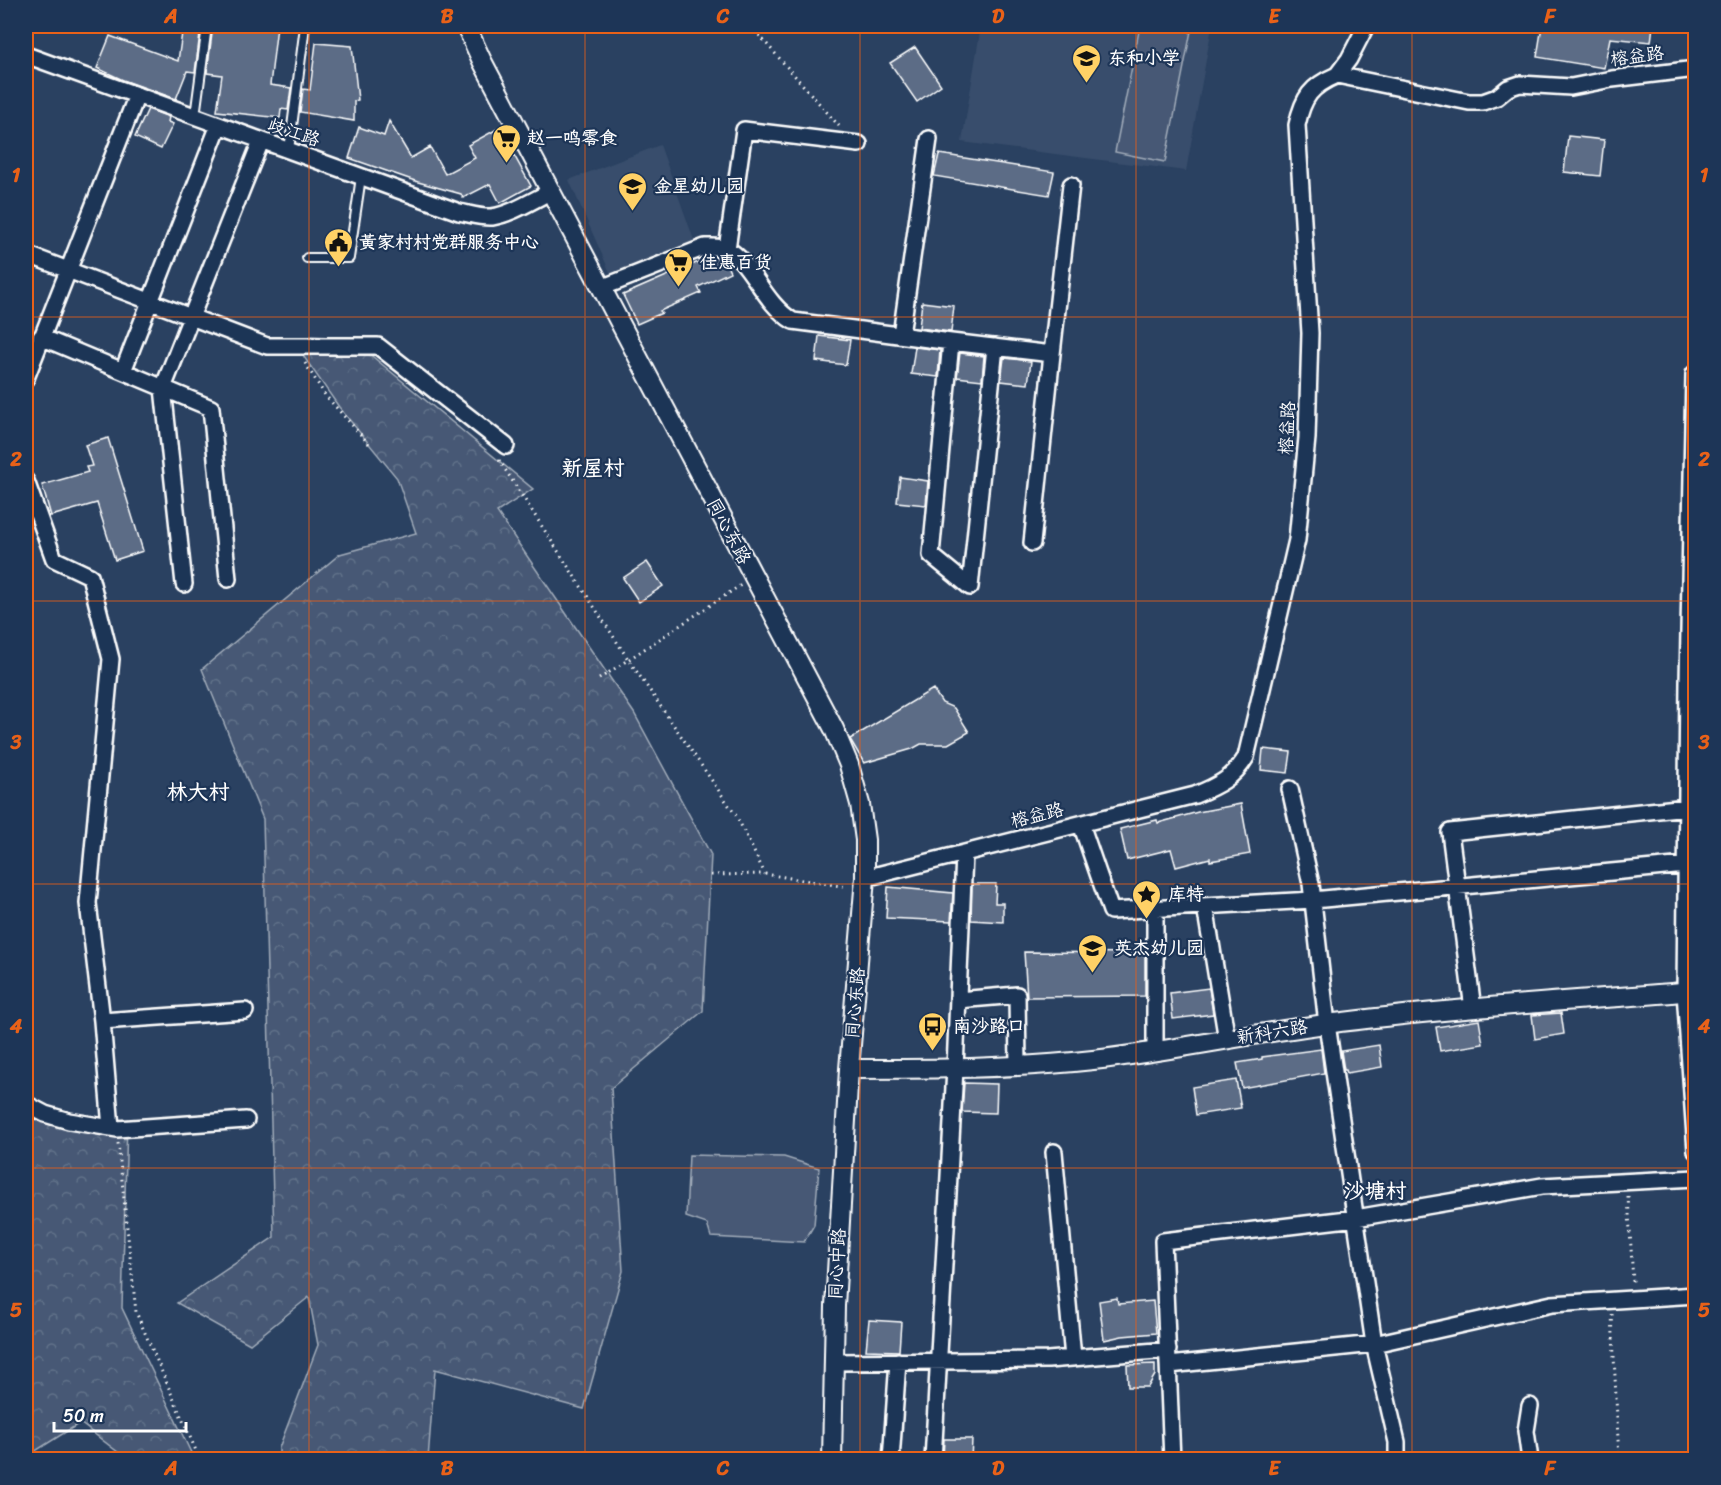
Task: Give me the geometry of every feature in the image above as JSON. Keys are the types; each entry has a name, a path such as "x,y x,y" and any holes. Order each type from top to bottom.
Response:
{"street":[{"name":"同心东路","path":"466,26 550,192 834,729 849,765 860,804 865,840 864,884 849,1069"},
{"path":"1337,75 1349,59 1366,26"},
{"name":"歧江路","path":"26,55 459,212 481,217 504,214 550,192"},
{"name":"榕益路","path":"864,884 964,854 1195,795 1221,784 1239,769 1246,757 1297,540 1307,438 1310,333 1297,124 1301,107 1309,93 1321,82 1337,75 1469,102 1483,102 1520,84 1571,87 1612,79 1695,69"},
{"path":"26,372 137,95"},
{"path":"123,371 219,125"},
{"path":"727,249 744,130 856,144"},
{"path":"901,335 929,139"},
{"path":"184,584 164,388 261,141"},
{"path":"1032,543 1071,185"},
{"path":"601,288 705,247 716,246 735,253 773,305 793,321 1052,354"},
{"path":"26,254 267,346 378,346 506,446"},
{"path":"41,337 211,408 228,579"},
{"path":"951,342 931,555 970,587 995,347"},
{"path":"1694,374 1693,679 1686,865 1695,1152"},
{"path":"26,481 54,559 90,576 111,659 87,903 114,1128"},
{"path":"1290,789 1311,884 1327,1024 1374,1344 1397,1442 1397,1460"},
{"path":"1473,1009 1450,832 1687,807"},
{"path":"1081,824 1111,911 1313,900 1686,865"},
{"path":"933,1460 955,1069 964,854"},
{"path":"1206,906 1227,1040"},
{"path":"1155,909 1155,1052"},
{"name":"新科六路","path":"849,1069 955,1069 1091,1060 1327,1024 1563,1000 1690,992"},
{"path":"958,1000 1017,995 1018,1065"},
{"path":"102,1021 245,1011"},
{"name":"同心中路","path":"832,1460 835,1306 849,1069"},
{"path":"26,1104 45,1114 114,1128 246,1120"},
{"path":"1054,1152 1073,1358"},
{"path":"1172,1460 1163,1241 1356,1218 1542,1186 1695,1178"},
{"path":"834,1362 1169,1357 1374,1344 1552,1304 1695,1295"},
{"path":"891,1460 898,1361"},
{"path":"1530,1406 1526,1431 1530,1460"}],"lane":[{"path":"195,116 207,26"},
{"path":"289,150 305,26"},
{"path":"306,258 349,258 361,177"}],"path":[{"path":"751,26 856,144"},
{"path":"295,345 325,395 370,445"},
{"path":"506,446 498,461 628,660 737,817 765,874"},
{"path":"599,679 753,577"},
{"path":"711,875 765,874 864,884"},
{"path":"114,1128 136,1312 200,1460"},
{"path":"1627,1182 1634,1299"},
{"path":"1612,1300 1618,1460"}],"shaded area":[{"name":"东和小学","path":"981,26 1212,26 1186,171 962,142"},
{"name":"金星幼儿园","path":"660,145 695,243 612,277 569,180"}],"green space":[{"path":"1140,26 1192,26 1165,162 1115,152"},
{"path":"311,336 350,338 533,489 497,512 634,713 711,855 703,1011 611,1088 623,1271 584,1409 435,1369 428,1459 279,1459 279,1448 318,1345 309,1297 250,1344 177,1303 274,1237 263,819 202,669 340,554 416,533 397,478 339,407 304,357"},
{"path":"26,1117 104,1117 127,1121 122,1308 194,1459 127,1459 80,1423 26,1457"},
{"path":"689,1155 784,1157 819,1168 814,1225 804,1242 711,1237 707,1224 686,1217"}],"building":[{"path":"183,26 201,26 195,72 187,71 176,99 97,68 110,36 178,61"},
{"path":"213,26 277,26 270,85 291,88 288,110 281,109 280,118 217,111 222,75 207,73"},
{"path":"1542,26 1653,26 1651,42 1610,38 1604,68 1537,57"},
{"path":"316,43 352,46 358,100 354,101 354,121 300,112 303,89 310,90"},
{"path":"915,47 941,85 917,102 890,63"},
{"path":"148,109 169,117 168,122 173,124 161,149 135,137"},
{"path":"389,121 411,158 430,147 445,174 475,158 468,145 499,128 531,186 500,203 490,184 463,198 461,194 349,158 359,127 384,136"},
{"path":"1568,136 1604,140 1600,176 1564,172"},
{"path":"939,154 1054,172 1049,195 934,176"},
{"path":"710,257 723,258 730,272 698,287 701,293 637,324 623,295"},
{"path":"922,302 954,306 951,332 919,328"},
{"path":"819,336 850,340 846,365 816,361"},
{"path":"915,347 940,350 938,377 911,374"},
{"path":"960,353 984,356 982,380 957,377"},
{"path":"1004,358 1031,361 1028,384 1001,381"},
{"path":"108,438 143,551 115,560 97,503 51,516 42,485 88,472 86,467 92,466 85,445"},
{"path":"900,477 928,481 926,505 897,502"},
{"path":"647,562 663,586 639,602 623,578"},
{"path":"933,689 942,703 954,708 969,732 948,744 921,744 912,749 864,763 850,739"},
{"path":"1263,749 1291,752 1288,773 1261,770"},
{"path":"1241,804 1250,854 1210,861 1210,858 1176,867 1171,849 1127,860 1120,829 1157,820 1158,823"},
{"path":"972,884 996,884 995,903 1003,903 1003,922 971,920"},
{"path":"888,887 953,893 951,921 886,918"},
{"path":"1024,952 1145,953 1145,996 1027,997"},
{"path":"1209,988 1213,1014 1173,1019 1170,993"},
{"path":"1561,1013 1564,1034 1535,1039 1532,1015"},
{"path":"1479,1020 1483,1044 1440,1051 1436,1027"},
{"path":"1379,1045 1382,1067 1347,1073 1344,1070 1341,1051"},
{"path":"1321,1049 1324,1073 1242,1088 1237,1063 1262,1059 1262,1057"},
{"path":"1236,1080 1241,1108 1196,1115 1192,1087"},
{"path":"964,1083 997,1084 996,1113 962,1112"},
{"path":"1117,1298 1118,1304 1153,1301 1156,1333 1104,1340 1099,1301"},
{"path":"869,1320 901,1322 899,1351 866,1350"},
{"path":"1155,1364 1155,1375 1148,1387 1128,1387 1127,1365"},
{"path":"944,1439 972,1439 971,1460 943,1459"}],"place":[{"name":"东和小学","path":"1087,84"},
{"name":"赵一鸣零食","path":"506,164"},
{"name":"金星幼儿园","path":"633,212"},
{"name":"黄家村村党群服务中心","path":"338,268"},
{"name":"佳惠百货","path":"679,288"},
{"name":"库特","path":"1147,920"},
{"name":"英杰幼儿园","path":"1093,974"},
{"name":"南沙路口","path":"932,1052"}],"district":[{"name":"新屋村","path":"593,468"},
{"name":"林大村","path":"198,792"},
{"name":"沙塘村","path":"1375,1191"}]}
